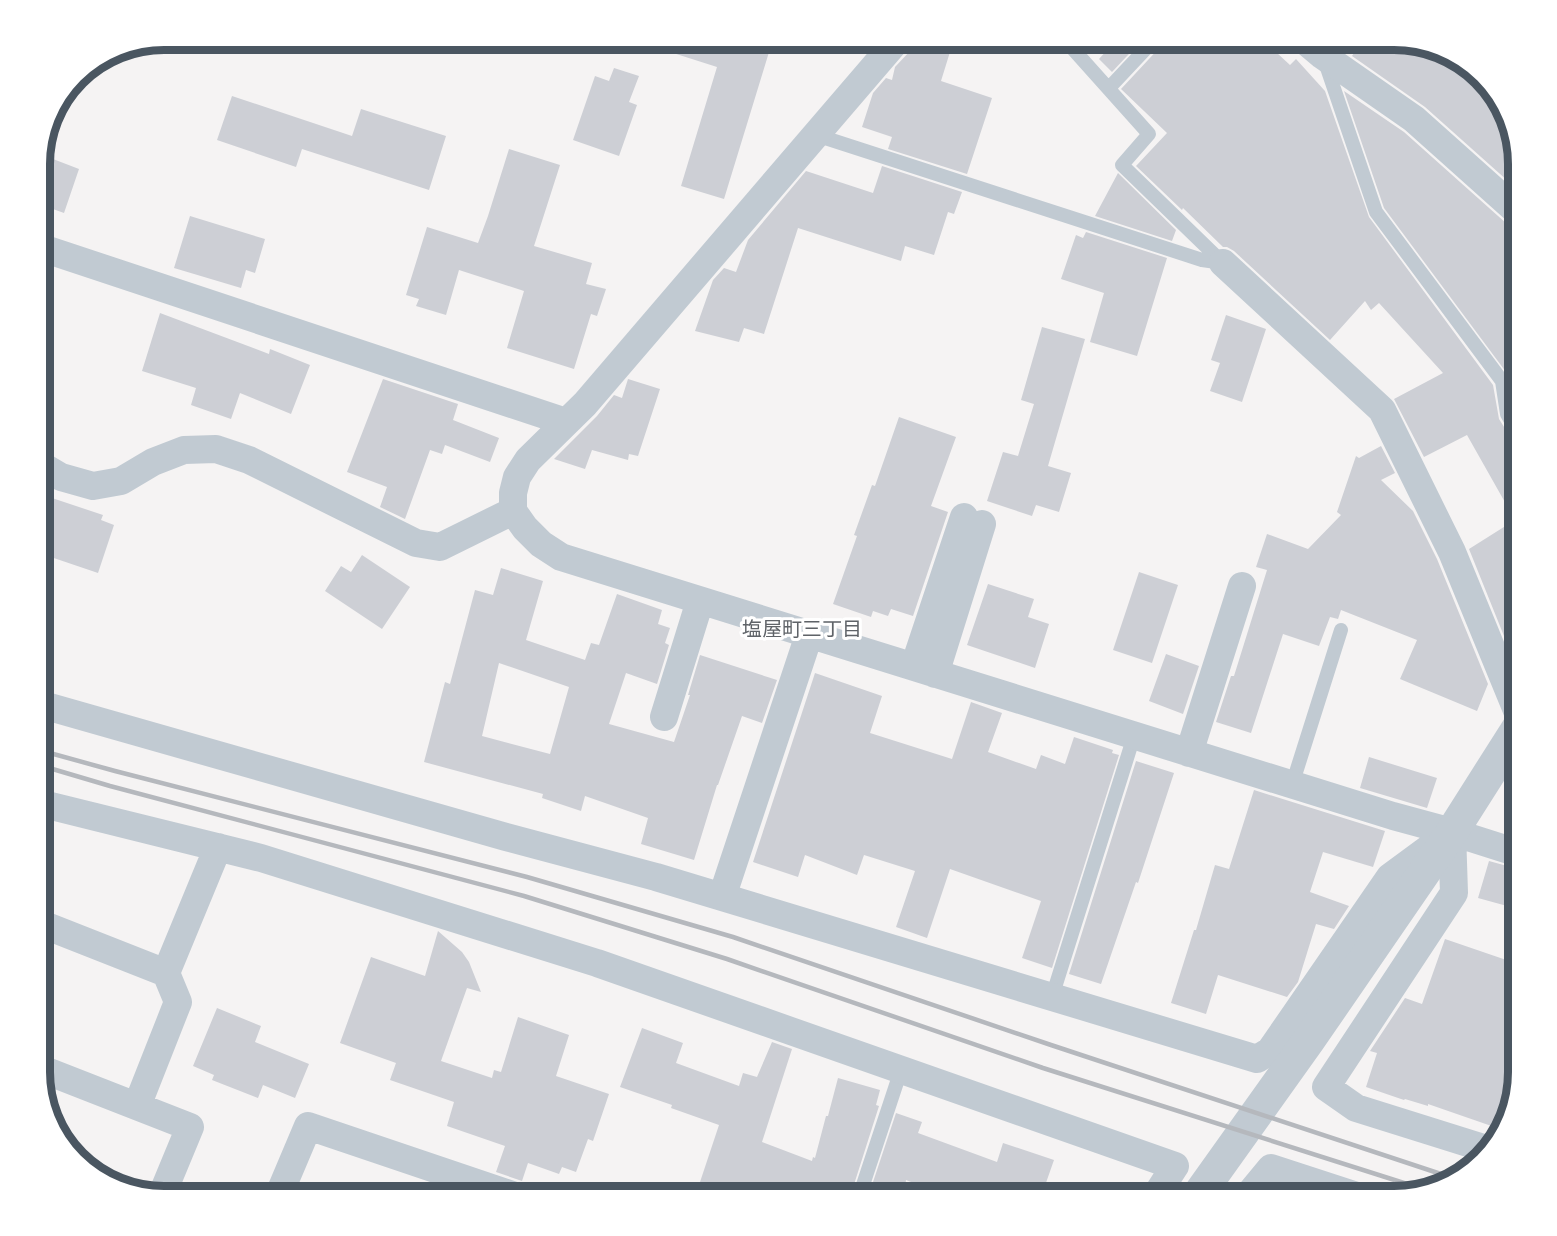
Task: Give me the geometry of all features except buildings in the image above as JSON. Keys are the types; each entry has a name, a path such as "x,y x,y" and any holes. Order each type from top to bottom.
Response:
{"street":[{"path":"889,50 585,404 528,460 517,477 513,493 513,511 525,528 541,544 561,557 1292,785 1393,816 1452,831 1508,850"},
{"path":"1317,50 1414,120 1508,203"},
{"path":"50,251 566,422"},
{"path":"1223,263 1382,410 1452,552 1508,689"},
{"path":"50,470 61,477 93,486 121,481 153,462 184,450 216,449 249,460 416,543 440,547 513,511"},
{"path":"925,670 973,521"},
{"path":"1189,753 1242,586"},
{"path":"664,717 700,601"},
{"path":"722,897 809,634"},
{"path":"50,707 506,837 656,877 1257,1059 1270,1051 1390,877 1452,831"},
{"path":"1205,1186 1309,1040 1452,831 1508,744"},
{"path":"50,806 261,858 597,963 1175,1166 1162,1186"},
{"path":"1452,831 1454,893 1326,1088 1356,1108 1480,1147"},
{"path":"137,1106 178,1002 166,973 218,847"},
{"path":"50,927 166,973"},
{"path":"50,1072 190,1127 166,1186"},
{"path":"283,1186 308,1126 485,1186"},
{"path":"1255,1186 1271,1168 1326,1186"}],"lane":[{"path":"1074,50 1149,134 1122,165 1223,263"},
{"path":"1109,88 1145,50"},
{"path":"1314,50 1376,212 1502,381 1508,416"},
{"path":"816,135 1202,260 1223,263"},
{"path":"1292,785 1341,630"},
{"path":"1052,997 1134,736"},
{"path":"863,1186 901,1070"}],"railway":[{"path":"50,753 527,877 733,937 1443,1175"},
{"path":"50,768 524,896 727,959 1043,1068 1411,1185"}],"district":[{"name":"塩屋町三丁目","path":"802,630"}]}
